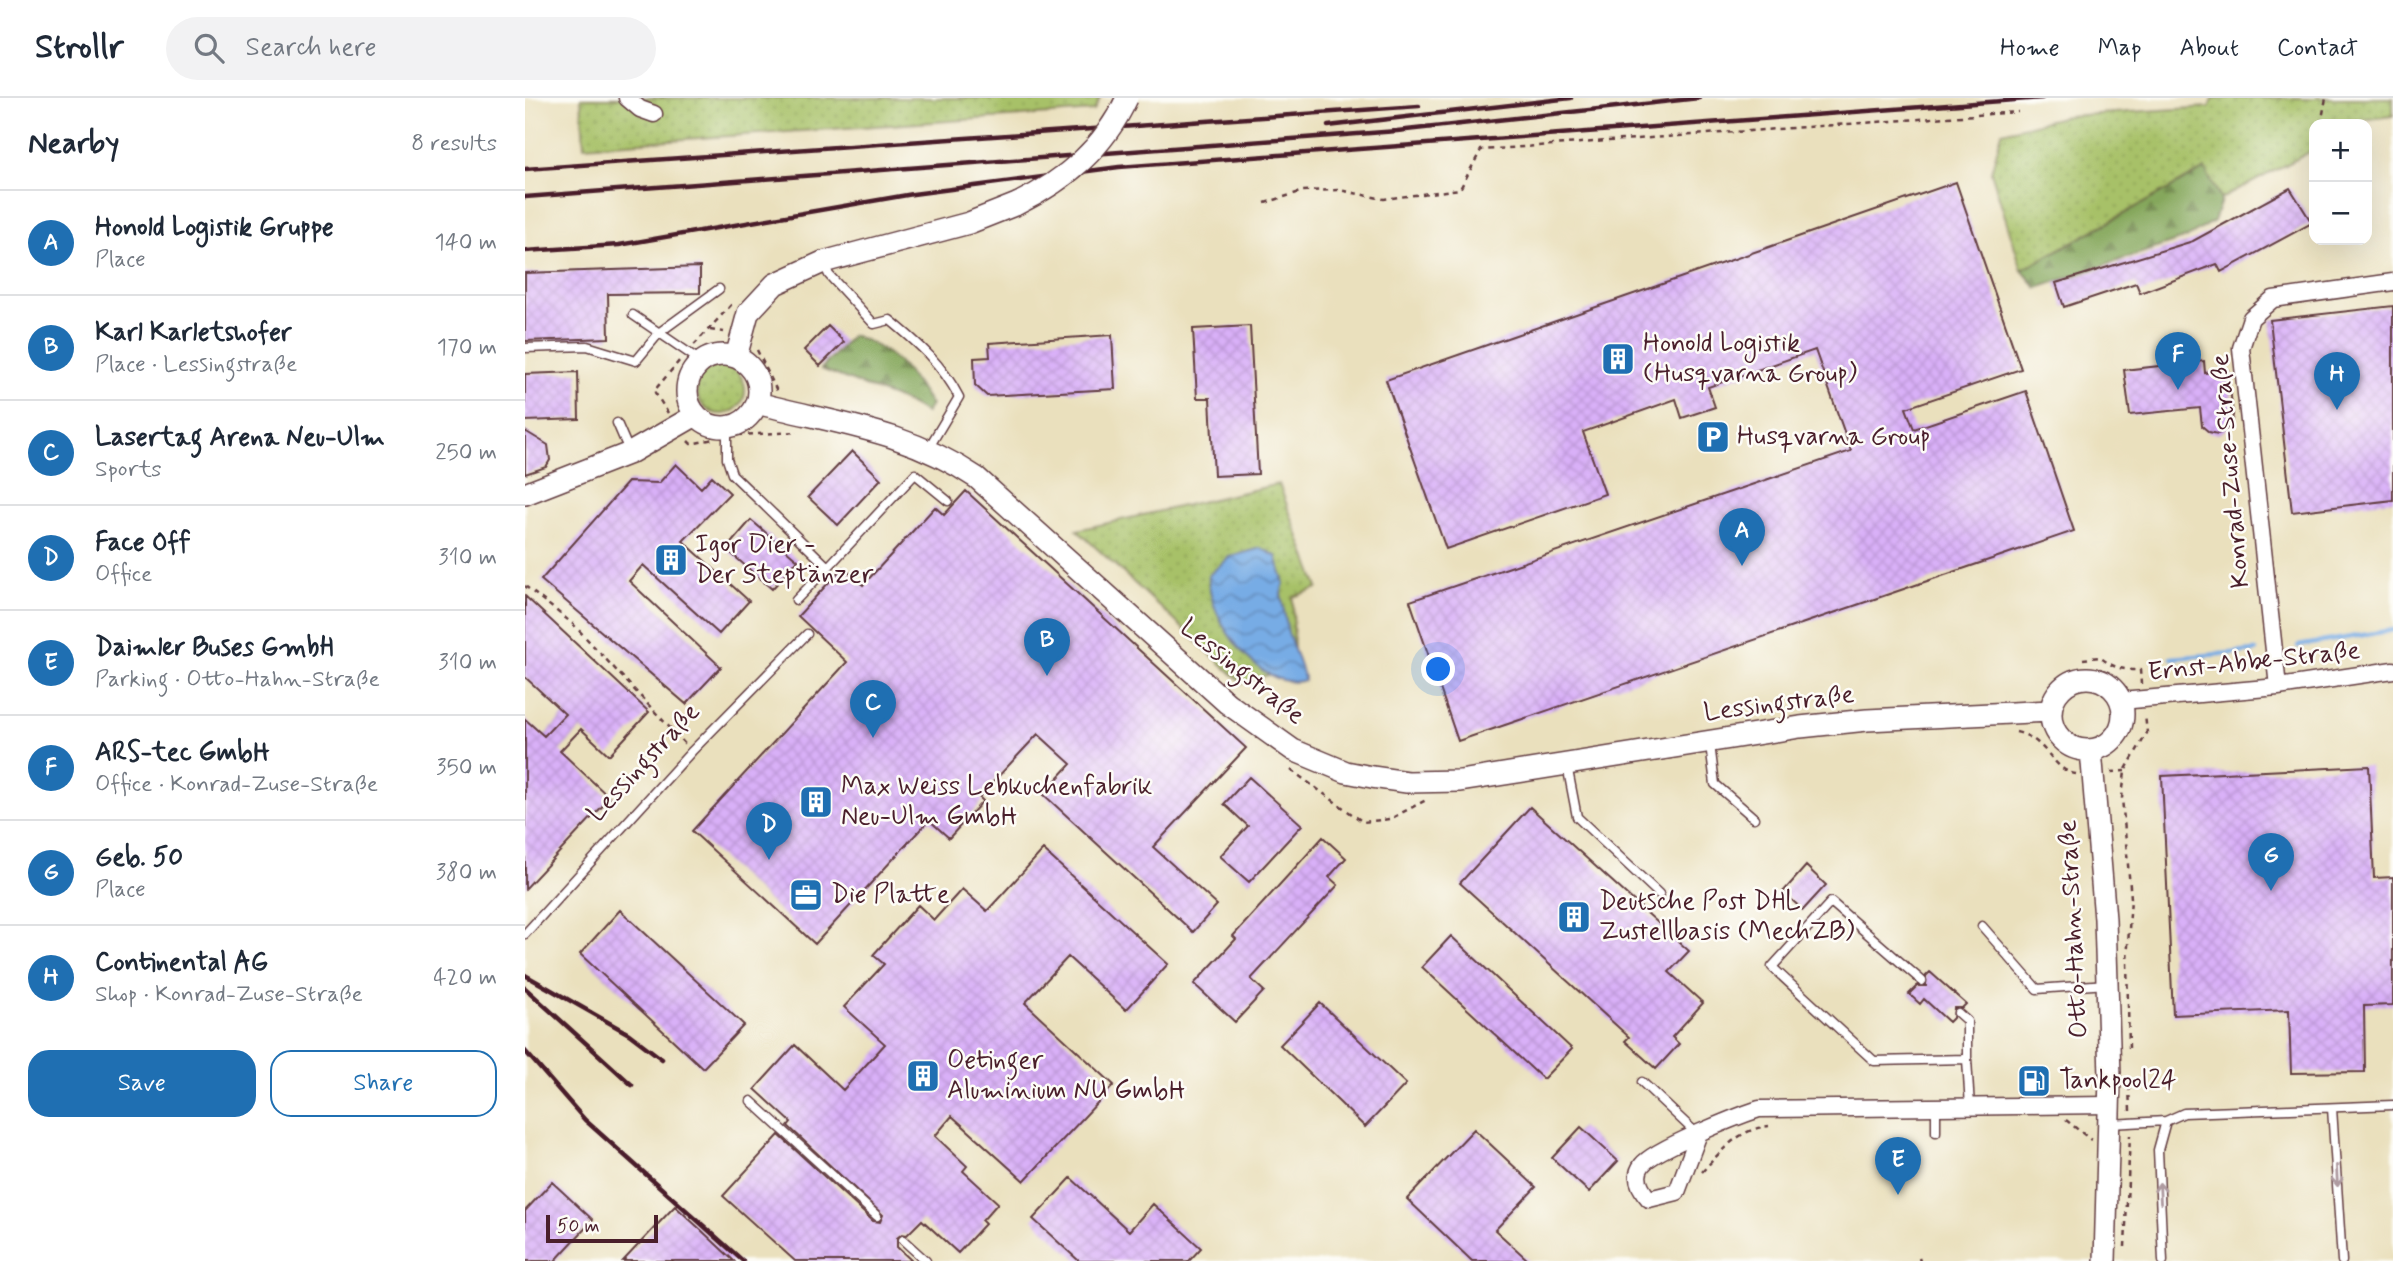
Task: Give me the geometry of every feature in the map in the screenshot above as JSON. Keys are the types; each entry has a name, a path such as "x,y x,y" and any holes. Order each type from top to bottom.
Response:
{"street":[{"path":"627,98 640,109 654,114"},
{"path":"736,357 739,335 748,313 775,284 823,262 969,223 1049,188 1085,160 1109,131 1127,98"},
{"name":"Konrad-Zuse-Straße","path":"2278,687 2241,348 2251,318 2273,299 2393,282"},
{"path":"723,355 736,357 753,371 766,406 740,423 727,427 715,426 696,415 688,400 687,388 695,369 702,362 723,355"},
{"name":"Lessingstraße","path":"766,406 873,429 928,449 977,478 1227,703 1293,750 1346,772 1408,782 1460,781 1709,741 1867,720 2051,711"},
{"path":"525,494 630,453 696,415"},
{"name":"Ernst-Abbe-Straße","path":"2121,701 2278,687 2393,670"},
{"path":"2077,679 2094,679 2111,686 2121,701 2122,719 2119,730 2112,740 2091,750 2070,746 2061,740 2055,731 2051,711 2059,691 2077,679"},
{"name":"Otto-Hahn-Straße","path":"2091,750 2118,1126 2105,1261"},
{"path":"1698,1136 1677,1192 1649,1199 1641,1190 1638,1175 1641,1166 1655,1154 1737,1116 1759,1109 1969,1107 2118,1126"}],"lane":[{"path":"823,262 828,275 874,324 890,320 928,353 947,374 959,397 928,449"},
{"path":"525,348 587,346 636,361 660,332 719,289"},
{"path":"633,315 702,362"},
{"path":"617,423 630,453"},
{"path":"727,427 727,459 732,474 828,567"},
{"path":"796,600 915,474 948,501"},
{"name":"Lessingstraße","path":"525,934 692,751 807,634"},
{"path":"1709,741 1715,784 1754,818"},
{"path":"1567,765 1577,817 1659,894"},
{"path":"1922,981 1831,902 1772,967 1874,1061 1967,1059"},
{"path":"1982,926 2037,989 2107,984"},
{"path":"1958,1013 1966,1021 1969,1107"},
{"path":"1642,1082 1698,1136"},
{"path":"751,1101 877,1216"},
{"path":"2118,1126 2165,1121 2184,1113 2393,1105"},
{"path":"1936,1107 1936,1132"},
{"path":"2332,1108 2341,1261"},
{"path":"2164,1261 2158,1150 2165,1121"},
{"path":"903,1240 926,1261"}],"path":[{"path":"2322,119 2326,98"},
{"path":"1265,203 1303,191 1339,190 1384,199 1460,189 1481,150 2018,112"},
{"path":"710,330 756,338 757,352 778,388 766,406 771,432 807,432"},
{"path":"525,586 573,624 692,751"},
{"path":"2083,659 2100,657 2111,666 2123,670 2140,670"},
{"path":"2007,730 2030,735 2044,746 2062,769 2073,774 2125,771"},
{"path":"2129,1055 2127,961 2131,898 2122,798 2125,771 2147,733"},
{"path":"1283,764 1363,822 1389,820 1435,797"},
{"path":"2125,1248 2118,1126 2129,1082"},
{"path":"2029,1113 2066,1120 2091,1140 2118,1126"},
{"path":"1677,1192 1686,1189 1732,1139 1757,1127 1777,1125"}],"green space":[{"path":"581,98 1100,98 1094,111 584,146"},
{"path":"2214,98 2393,98 2393,116 2368,119 2309,119 2309,153 2221,199 2205,169 2022,270 1991,172 2002,132 2066,116 2209,107"},
{"path":"2205,169 2221,200 2214,221 2186,238 2037,288 2022,270"},
{"path":"852,335 879,347 899,362 931,405 926,413 904,401 821,369"},
{"path":"721,366 738,373 745,390 738,407 721,414 704,407 697,390 704,373"},
{"path":"1279,484 1318,588 1293,597 1294,667 1242,683 1077,530"}],"water":[{"path":"1261,548 1276,556 1284,583 1281,594 1288,633 1305,680 1288,681 1270,675 1254,663 1226,629 1210,592 1209,575 1229,557"}],"building":[{"path":"1956,182 2021,369 1906,408 1914,429 2026,391 2074,531 1458,741 1410,601 1851,451 1815,350 1708,387 1715,407 1682,418 1676,399 1583,432 1605,494 1446,549 1386,380"},
{"path":"2290,188 2309,218 2309,225 2221,272 2217,264 2140,293 2136,283 2064,307 2056,283 2193,241"},
{"path":"700,267 700,293 608,294 609,338 525,341 525,273"},
{"path":"2393,306 2393,500 2292,512 2270,320"},
{"path":"828,326 844,342 820,366 804,350"},
{"path":"1250,326 1258,474 1214,476 1210,398 1197,398 1193,329"},
{"path":"1112,335 1115,389 987,396 975,385 974,358 990,357 989,343"},
{"path":"2204,361 2205,373 2228,370 2233,415 2231,425 2225,430 2218,434 2209,432 2202,426 2200,408 2130,415 2124,370"},
{"path":"578,372 579,419 525,421 525,374"},
{"path":"525,431 548,445 550,460 546,467 525,474"},
{"path":"852,451 881,479 838,525 808,497"},
{"path":"676,464 701,488 712,476 730,493 683,541 749,601 719,634 643,565 629,581 721,667 686,704 541,580 628,482 659,483"},
{"path":"966,491 1246,748 1153,847 1217,905 1193,932 1043,794 1071,764 1038,734 979,797 983,801 949,838 929,820 815,944 692,831 847,662 798,616 843,567 863,585 935,507 944,515"},
{"path":"751,520 798,560 772,589 726,549"},
{"path":"525,596 649,712 609,755 581,729 560,751 610,798 525,889 525,719 544,736 565,714 525,677"},
{"path":"2369,766 2374,878 2393,877 2393,1005 2364,1006 2365,1072 2291,1073 2289,1010 2173,1015 2162,776"},
{"path":"1249,777 1302,825 1249,882 1220,856 1248,826 1224,804"},
{"name":"Deutsche Post DHL Zustellbasis (MechZB)","path":"1530,807 1689,951 1669,972 1703,1003 1672,1037 1679,1044 1656,1069 1625,1041 1629,1037 1460,883"},
{"path":"1323,837 1346,858 1329,877 1338,885 1251,979 1264,991 1235,1022 1194,984 1236,939 1233,936"},
{"name":"Oetinger Aluminium NU GmbH","path":"1043,850 1168,964 1126,1010 1068,957 1025,1003 1114,1085 1024,1181 952,1116 935,1136 967,1166 963,1171 998,1203 982,1221 985,1224 958,1253 922,1220 907,1235 902,1234 897,1238 897,1247 912,1261 795,1261 723,1196 779,1135 873,1221 880,1222 883,1215 788,1126 791,1122 755,1089 795,1045 843,1090 885,1044 844,1007 884,964 873,955 918,905 934,920 962,889 987,911"},
{"path":"1806,866 1826,885 1803,910 1783,892"},
{"path":"620,910 744,1025 703,1068 580,954"},
{"path":"1451,936 1572,1049 1543,1079 1422,967"},
{"path":"1930,972 1966,1004 1962,1008 1954,1008 1953,1018 1949,1022 1924,999 1920,1004 1909,994 1917,986 1926,986 1926,976"},
{"path":"1320,1003 1406,1084 1365,1127 1280,1045"},
{"path":"1581,1127 1618,1161 1589,1192 1552,1158"},
{"path":"1474,1129 1536,1187 1495,1230 1529,1261 1472,1261 1407,1199"},
{"name":"Oetinger Aluminium NU GmbH","path":"1071,1178 1129,1231 1153,1204 1201,1248 1189,1261 1079,1261 1033,1219"},
{"path":"552,1182 593,1220 555,1261 525,1261 525,1211"},
{"path":"675,1206 700,1229 734,1261 623,1261"}],"waterway":[{"path":"2298,646 2393,630"},
{"path":"2172,658 2256,651"}],"railway":[{"path":"1328,126 1571,98"},
{"path":"525,197 1397,131 1699,98"},
{"path":"525,251 619,245 913,194 1119,167 2042,98"},
{"path":"525,169 1419,106"},
{"path":"525,975 629,1034 662,1059"},
{"path":"525,988 632,1085"},
{"path":"525,1051 585,1120 743,1261"}],"place":[{"name":"Honold Logistik (Husqvarna Group)","path":"1618,359"},
{"name":"ARS-tec GmbH","path":"2178,390"},
{"name":"Continental AG","path":"2337,410"},
{"name":"Husqvarna Group","path":"1713,437"},
{"name":"Igor Dier - Der Steptänzer","path":"671,560"},
{"name":"Honold Logistik Gruppe","path":"1742,566"},
{"name":"Karl Karletshofer","path":"1047,676"},
{"name":"Lasertag Arena Neu-Ulm","path":"873,738"},
{"name":"Max Weiss Lebkuchenfabrik Neu-Ulm GmbH","path":"816,802"},
{"name":"Face Off","path":"769,860"},
{"name":"Geb. 50","path":"2271,891"},
{"name":"Die Platte","path":"806,895"},
{"name":"Deutsche Post DHL Zustellbasis (MechZB)","path":"1574,917"},
{"name":"Oetinger Aluminium NU GmbH","path":"923,1076"},
{"name":"Tankpool24","path":"2034,1081"},
{"name":"Daimler Buses GmbH","path":"1898,1195"}]}
